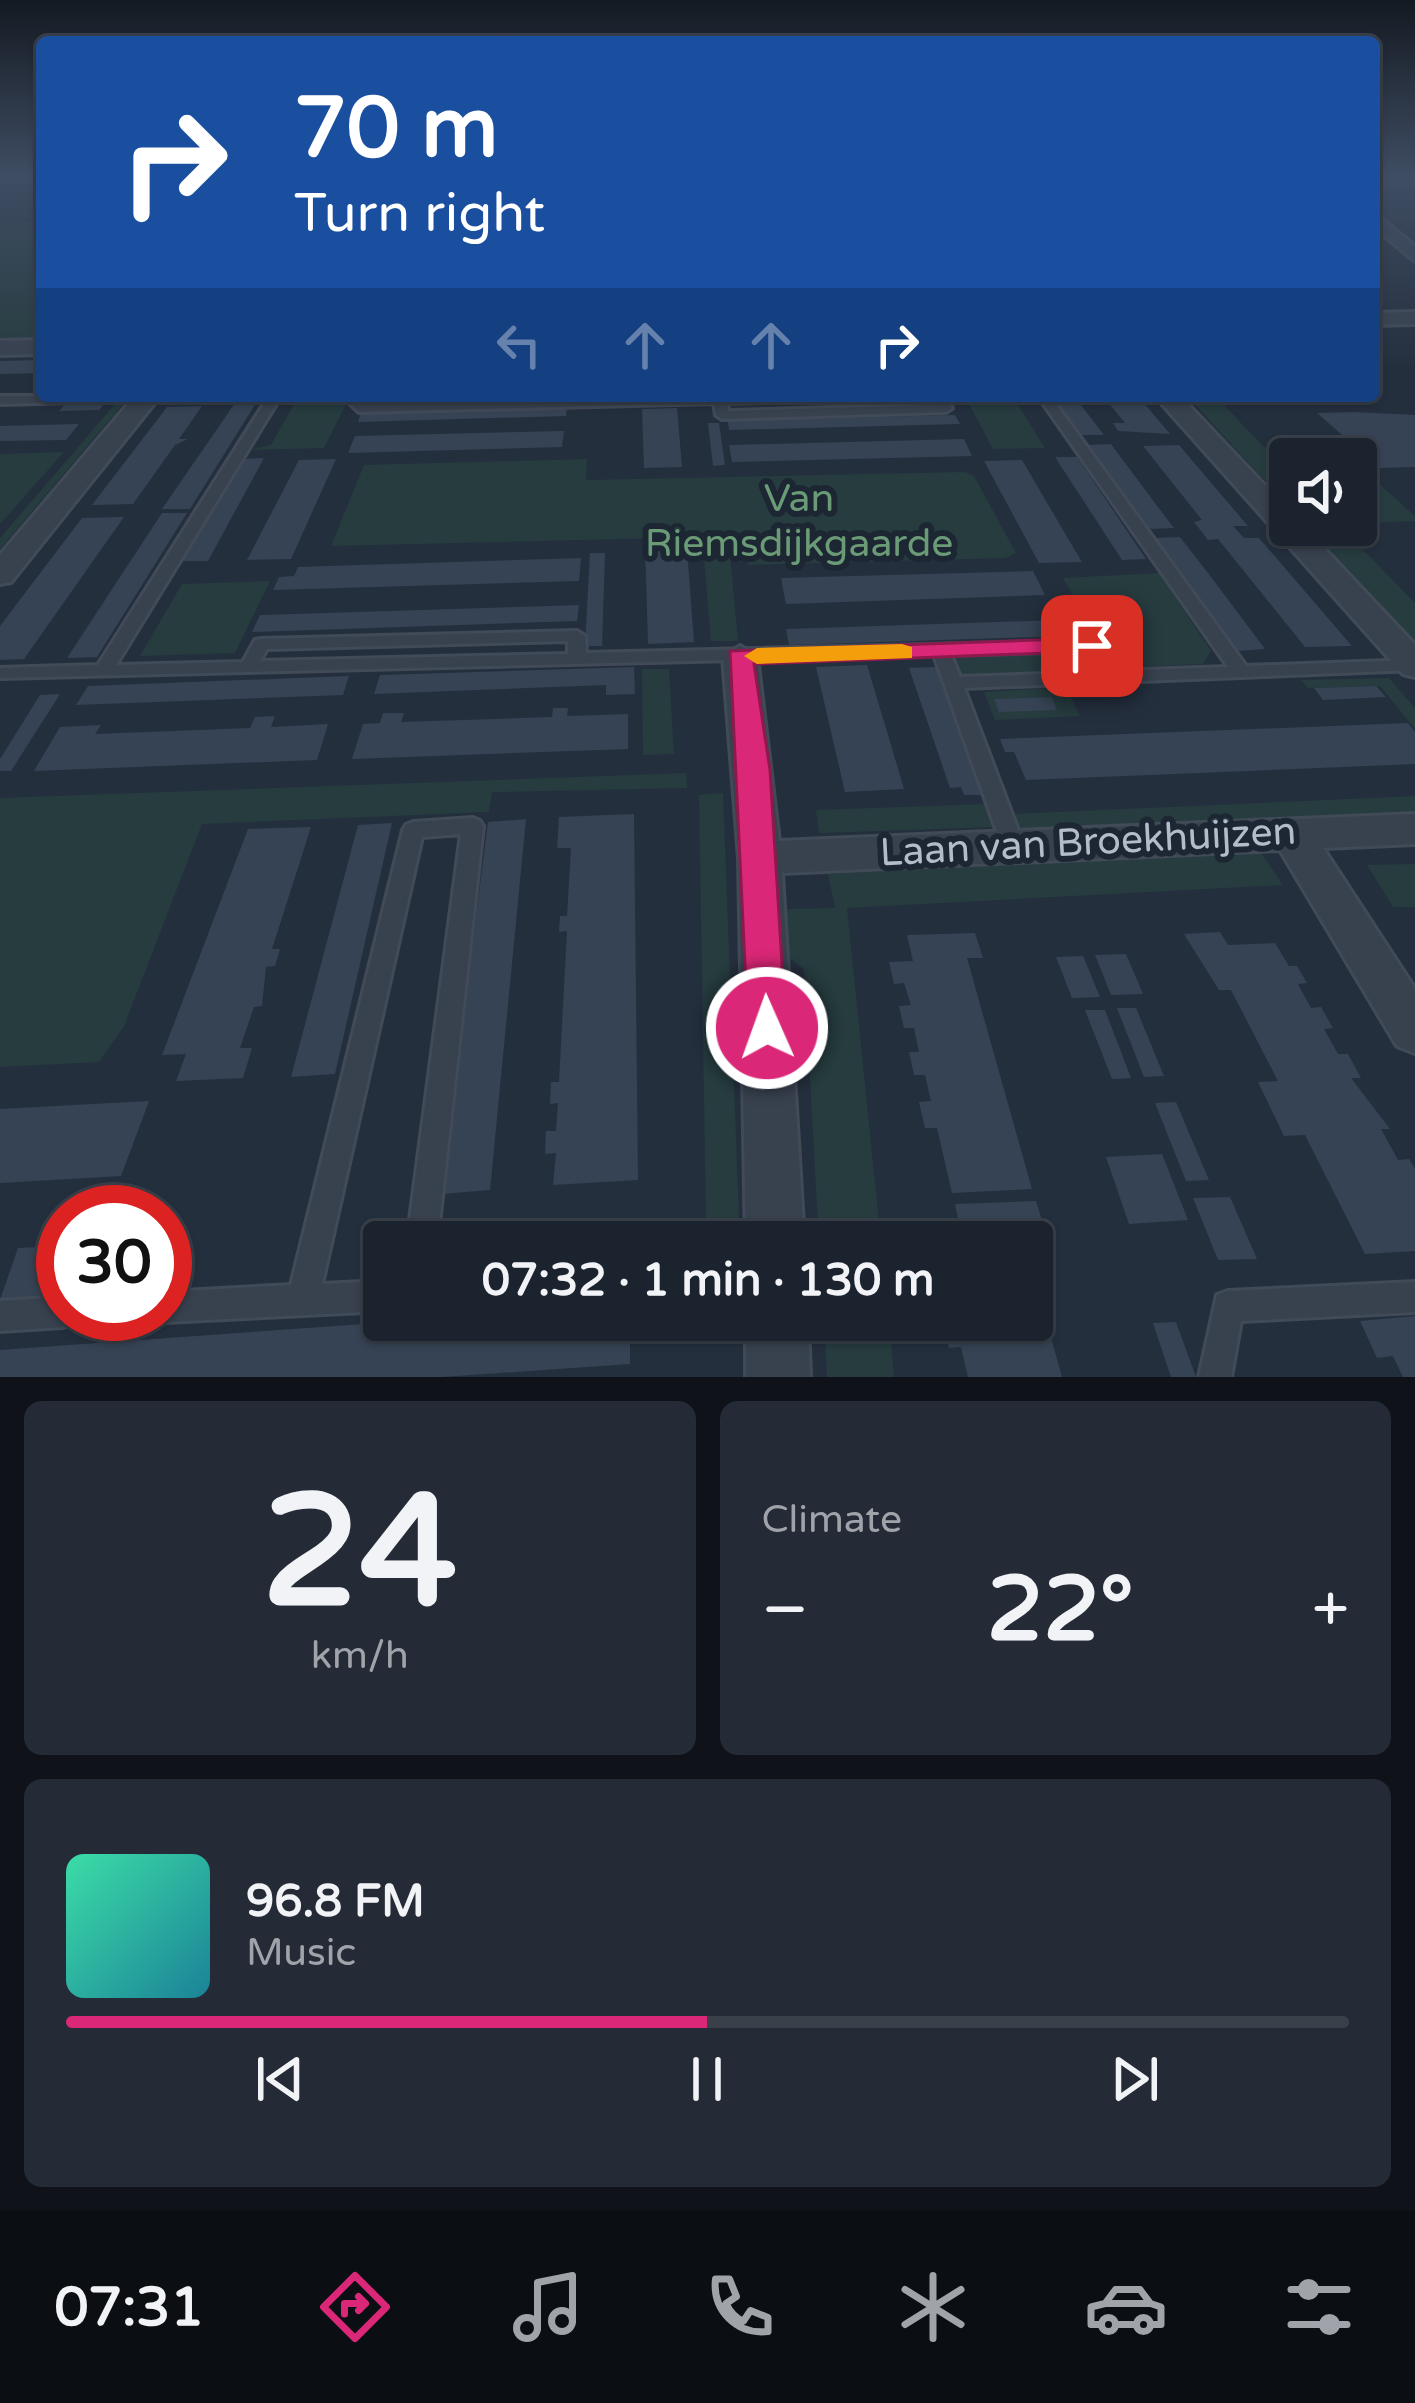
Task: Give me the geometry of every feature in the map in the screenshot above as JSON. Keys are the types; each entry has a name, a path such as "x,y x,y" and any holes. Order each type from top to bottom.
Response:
{"street":[{"path":"1380,319 1415,318"},
{"path":"0,348 36,347"},
{"path":"0,575 143,402"},
{"path":"1173,402 1415,666"},
{"path":"740,657 760,858 774,1221"},
{"name":"Laan van Broekhuijzen","path":"760,858 1415,829"},
{"path":"1291,833 1415,1031"},
{"path":"777,1341 778,1377"}],"lane":[{"path":"0,400 36,399"},
{"path":"105,668 271,402"},
{"path":"353,402 358,408 454,402"},
{"path":"720,402 722,415 946,408 942,402"},
{"path":"1048,402 1241,672"},
{"path":"0,673 1092,646 1110,677"},
{"path":"941,651 1013,846"},
{"path":"953,683 1415,666"},
{"path":"303,1300 413,830 473,826 425,1221"},
{"path":"192,1306 363,1297"},
{"path":"1215,1377 1228,1306 1415,1297"},
{"path":"0,1316 36,1314"}],"green space":[{"path":"0,240 36,240 36,342 0,343"},
{"path":"117,402 125,402 0,549 0,538"},
{"path":"347,402 324,448 247,450 271,445 294,404 276,404"},
{"path":"968,402 1016,402 1045,448 993,449"},
{"path":"1193,402 1221,402 1269,452 1269,485"},
{"path":"64,452 0,524 0,454"},
{"name":"Van Riemsdijkgaarde","path":"587,459 586,480 965,472 974,476 1016,553 1005,558 748,565 743,536 331,546 364,465"},
{"path":"1377,482 1415,516 1415,521 1377,522"},
{"path":"729,545 738,641 711,641 703,546"},
{"path":"1325,546 1359,546 1415,603 1415,643"},
{"path":"1159,573 1211,651 1203,664 1134,667 1104,655 1063,578"},
{"path":"270,581 235,653 140,656 182,584"},
{"path":"1087,648 1101,672 956,679 947,654"},
{"path":"642,669 669,669 674,754 643,755"},
{"path":"1389,678 1415,708 1415,729 1380,686 1308,688 1301,680"},
{"path":"1066,687 1080,716 995,720 984,692"},
{"path":"686,773 687,788 492,792 489,812 202,824 124,1026 99,1062 0,1067 0,798"},
{"path":"723,793 739,1218 706,1219 699,795"},
{"path":"1415,796 1415,813 1019,828 1013,814"},
{"path":"987,804 994,827 819,833 816,810"},
{"path":"1261,853 1283,885 847,908 879,1221 818,1221 804,969 785,955 786,909 835,908 828,874"},
{"path":"1415,864 1415,907 1393,907 1367,865"},
{"path":"825,1341 891,1341 894,1377 827,1377"}],"building":[{"path":"36,360 36,373 0,374 0,361"},
{"path":"67,402 106,402 99,410 59,411"},
{"path":"1057,402 1079,402 1104,435 1081,435"},
{"path":"1108,402 1143,402 1170,434 1118,431 1113,423 1125,423"},
{"path":"235,403 256,403 190,509 162,509"},
{"path":"202,406 179,439 188,439 175,445 133,504 92,505 167,407"},
{"path":"567,407 566,416 358,422 361,412"},
{"path":"677,408 682,467 644,468 642,409"},
{"path":"1317,413 1415,415 1415,467 1380,468 1377,438 1346,438"},
{"path":"955,415 960,424 729,430 728,421"},
{"path":"708,423 719,423 725,465 713,466"},
{"path":"79,424 66,440 0,441 0,426"},
{"path":"564,431 562,447 348,453 355,436"},
{"path":"964,439 972,456 732,462 729,445"},
{"path":"1111,444 1174,528 1149,529 1088,445"},
{"path":"1179,445 1248,526 1233,526 1244,538 1259,538 1352,646 1305,647 1218,539 1208,540 1194,522 1202,520 1143,446"},
{"path":"1055,457 1077,457 1146,559 1122,560"},
{"path":"264,458 208,561 181,561 241,459"},
{"path":"336,459 291,559 247,560 299,460"},
{"path":"1022,460 1082,562 1039,563 984,461"},
{"path":"162,513 187,513 97,657 67,658"},
{"path":"124,517 24,659 0,660 0,626 82,518"},
{"path":"1180,537 1265,649 1236,651 1155,538"},
{"path":"680,543 687,550 694,642 648,644 645,544"},
{"path":"590,553 605,553 602,646 585,646"},
{"path":"581,558 579,581 273,590 279,577 294,576 298,567"},
{"path":"1033,571 1045,595 786,604 781,578"},
{"path":"579,605 577,621 252,632 260,615"},
{"path":"1059,620 1066,636 789,645 786,629"},
{"path":"867,665 904,789 845,792 816,667"},
{"path":"634,667 635,694 606,695 606,685 374,694 380,675"},
{"path":"937,667 984,795 964,795 961,787 950,788 909,668"},
{"path":"349,676 343,695 76,705 88,686"},
{"path":"1376,686 1386,697 1323,700 1314,688"},
{"path":"60,694 11,771 0,771 0,759 40,695"},
{"path":"1052,697 1057,710 999,712 994,699"},
{"path":"553,708 568,708 567,716 628,714 628,749 352,759 363,724 380,723 383,713 404,713 401,722 552,717"},
{"path":"275,716 271,727 328,724 317,760 34,771 60,727 101,725 95,734 250,728 255,717"},
{"path":"1408,723 1415,732 1415,764 1026,780 1014,752 1005,752 1000,739"},
{"path":"634,814 638,1180 553,1185 556,1153 545,1154 546,1131 556,1131 558,1103 550,1104 551,1082 559,1082 567,931 559,932 560,916 567,916 571,848 557,848 559,817"},
{"path":"526,819 490,1190 441,1194 488,822"},
{"path":"392,823 335,1074 291,1077 358,825"},
{"path":"311,827 272,949 280,949 275,966 266,967 262,1006 254,1007 240,1048 252,1048 243,1078 176,1081 186,1054 162,1055 248,829"},
{"path":"1220,932 1228,945 1275,943 1289,966 1297,966 1307,983 1298,984 1311,1008 1321,1007 1333,1028 1324,1029 1338,1054 1348,1054 1361,1078 1351,1078 1390,1129 1381,1129 1398,1160 1409,1159 1415,1169 1415,1251 1365,1254 1305,1135 1284,1136 1258,1082 1278,1081 1231,990 1219,990 1184,934"},
{"path":"975,933 983,958 967,958 1032,1189 952,1193 937,1128 925,1128 919,1102 931,1101 925,1075 914,1075 909,1052 919,1052 914,1028 904,1028 899,1006 911,1005 904,983 894,984 889,962 913,961 907,935"},
{"path":"1126,954 1143,994 1111,995 1095,955"},
{"path":"1083,956 1100,997 1072,998 1056,957"},
{"path":"1117,1008 1136,1008 1164,1076 1144,1077"},
{"path":"1085,1010 1105,1010 1131,1078 1112,1079"},
{"path":"149,1101 121,1176 0,1183 0,1109"},
{"path":"1176,1102 1209,1180 1186,1181 1155,1103"},
{"path":"1162,1154 1188,1220 1129,1224 1106,1157"},
{"path":"1230,1197 1257,1259 1218,1260 1193,1198"},
{"path":"1036,1201 1042,1221 959,1221 955,1204"},
{"path":"36,1247 36,1297 0,1300 18,1248"},
{"path":"1415,1316 1415,1377 1403,1377 1393,1356 1377,1358 1360,1321"},
{"path":"1176,1322 1196,1377 1171,1377 1153,1323"},
{"path":"363,1324 363,1341 630,1341 630,1364 442,1377 0,1377 0,1350 192,1341 192,1336"},
{"path":"948,1341 1052,1341 1062,1377 968,1377 961,1347 949,1348"}],"slow traffic":[{"path":"757,656 902,652"}],"route":[{"path":"767,1028 755,770 740,657 1092,646"}]}
